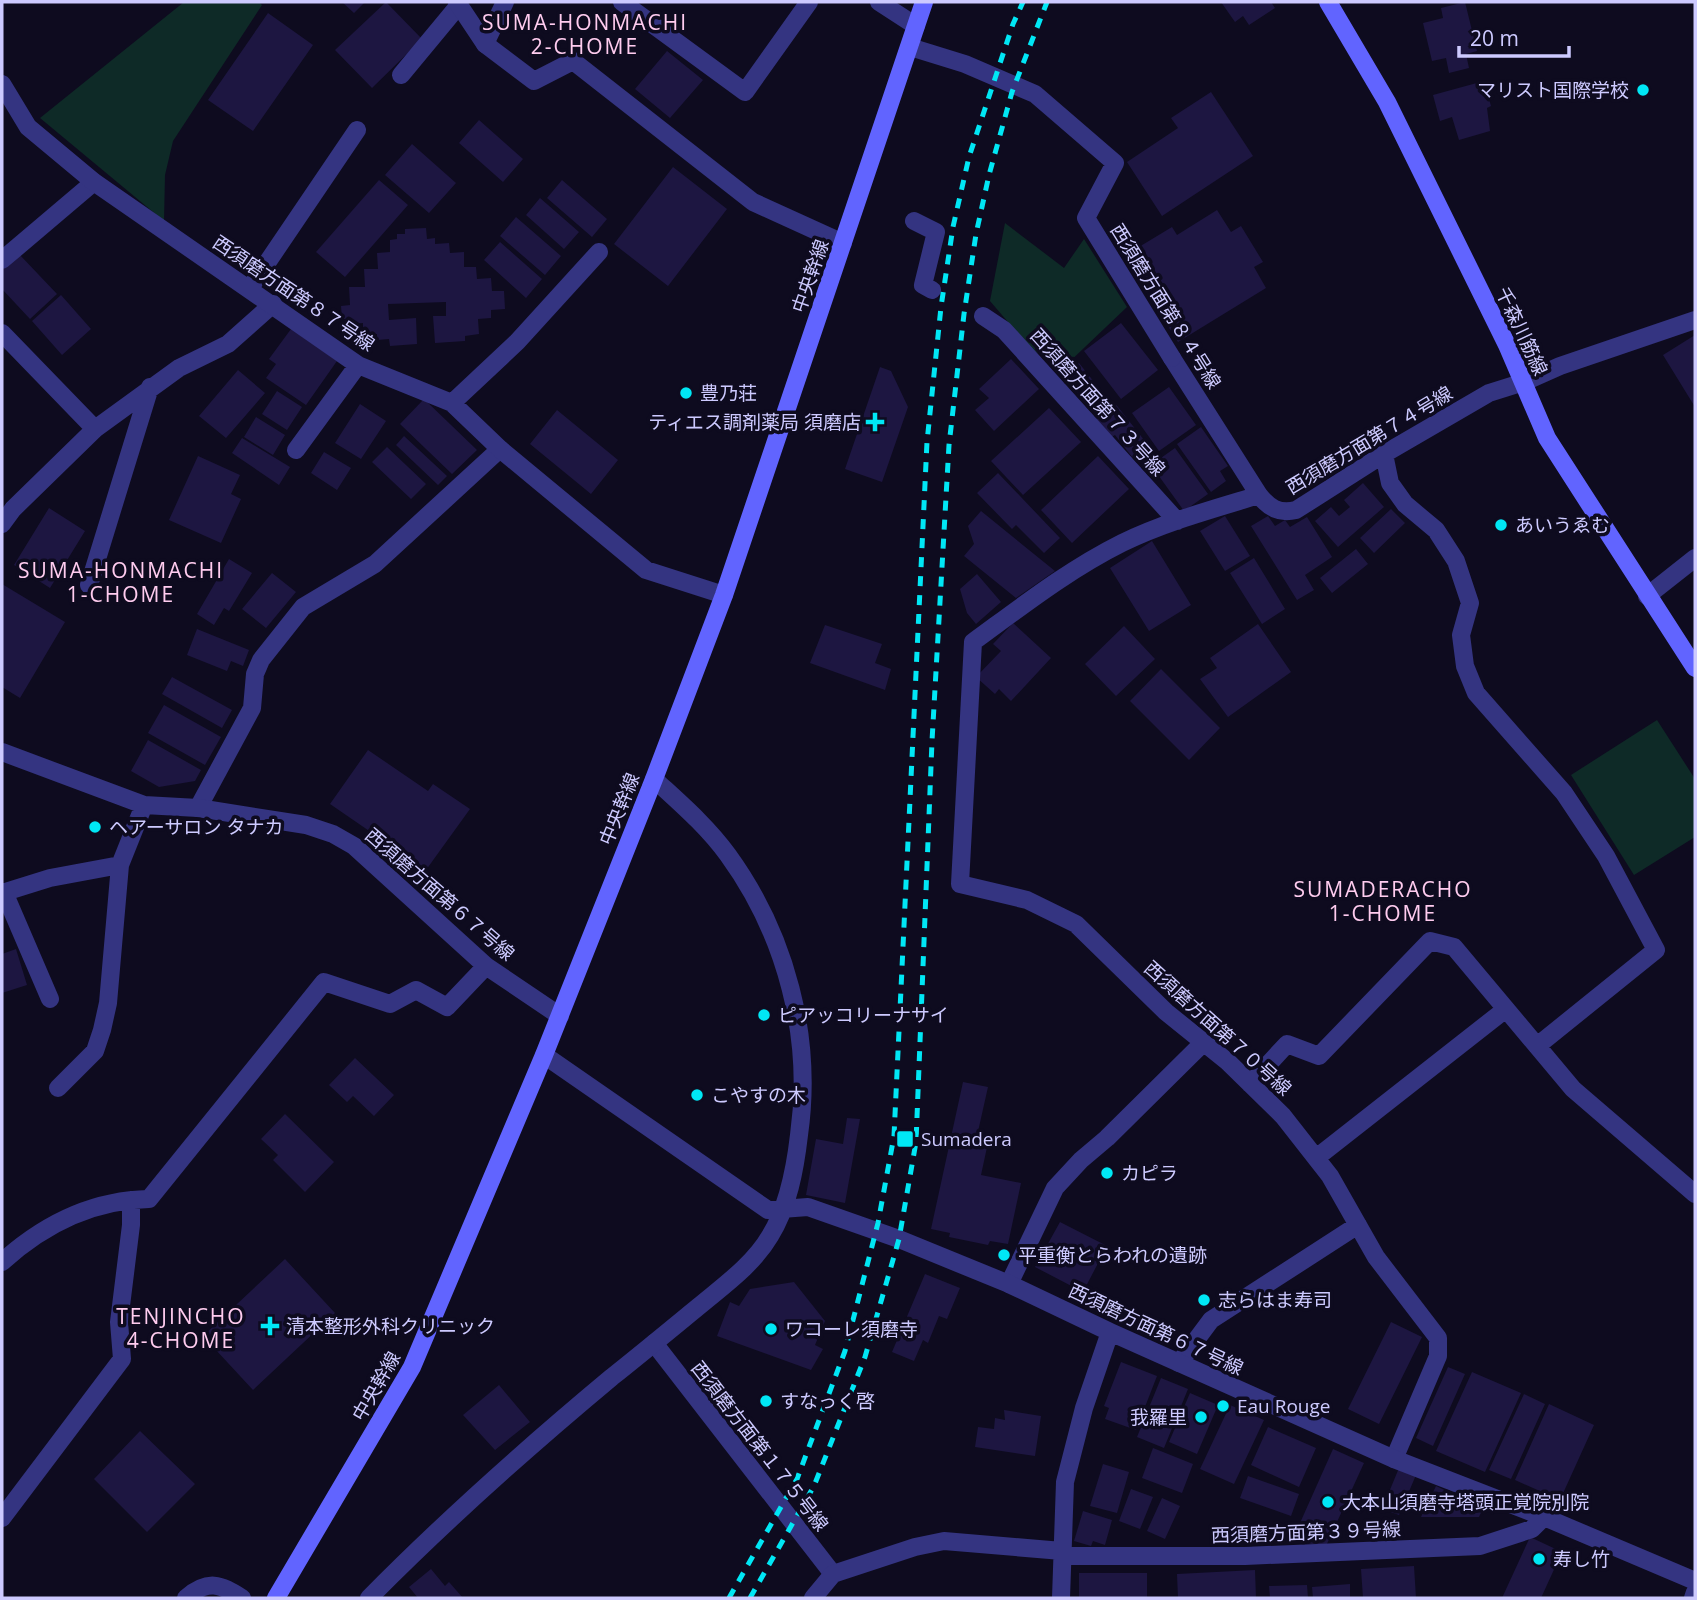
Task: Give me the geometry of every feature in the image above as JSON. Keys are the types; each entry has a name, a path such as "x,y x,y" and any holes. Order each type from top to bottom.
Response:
{"street":[{"path":"485,44 505,2"},
{"path":"622,2 745,92 809,2"},
{"path":"879,2 916,26"},
{"name":"中央幹線","path":"276,1598 412,1367 544,1055 724,595 924,2"},
{"name":"千森川筋線","path":"1328,2 1387,102 1524,382 1547,438 1695,668"},
{"path":"401,75 458,3 485,44 534,81 573,61 753,202 844,243"},
{"name":"西須磨方面第８４号線","path":"910,47 965,64 1035,94 1115,163 1086,218 1259,495"},
{"name":"西須磨方面第８７号線","path":"2,83 28,127 93,182 358,365 452,403 500,449 646,570 724,595"},
{"path":"250,288 357,130"},
{"path":"2,260 93,182"},
{"path":"914,221 936,232 923,285 932,290"},
{"path":"452,403 517,341 599,252"},
{"path":"2,524 13,509 95,429 179,368 228,344 273,304"},
{"name":"西須磨方面第７３号線","path":"983,316 1004,330 1177,521"},
{"name":"西須磨方面第７４号線","path":"960,884 973,642 1071,571 1123,543 1177,521 1259,495 1277,511 1286,513 1296,510 1384,454 1489,393 1695,320"},
{"path":"2,333 95,429"},
{"path":"296,450 358,365"},
{"path":"89,585 150,387"},
{"path":"198,807 252,708 255,674 261,660 303,607 375,564 500,449"},
{"path":"1384,454 1390,483 1397,494 1436,530 1456,561 1470,603 1461,635 1465,666 1476,693 1564,793 1606,856 1656,950 1537,1046"},
{"path":"1647,596 1695,558"},
{"name":"西須磨方面第６７号線","path":"2,752 144,805 198,807 306,825 333,834 354,846 486,966 559,1016"},
{"path":"369,1598 420,1547 585,1400 736,1276 769,1238 783,1210 795,1165 803,1072 799,1026 789,980 774,936 753,894 727,855 697,819 654,779"},
{"path":"58,1087 95,1051 103,1030 108,1003 120,865 144,805"},
{"path":"50,999 3,892 50,878 120,865"},
{"name":"西須磨方面第７０号線","path":"960,884 1027,900 1076,924 1166,1012 1228,1062 1283,1116 1316,1158 1330,1177 1376,1257 1438,1338 1438,1356 1394,1459"},
{"path":"1250,1084 1287,1044 1319,1056 1430,941 1454,947 1573,1089 1695,1194"},
{"path":"2,1262 36,1235 73,1214 122,1200 149,1199 324,982 390,1004 416,990 447,1007 486,966"},
{"path":"1316,1158 1506,1009"},
{"path":"1009,1284 1055,1188 1203,1043"},
{"name":"西須磨方面第６７号線","path":"544,1055 768,1210 808,1207 888,1234 1009,1284 1394,1459 1544,1517 1695,1581"},
{"path":"2,1518 122,1359 119,1322 131,1225 131,1200"},
{"path":"1179,1363 1210,1320 1358,1225"},
{"path":"1062,1598 1065,1482 1084,1408 1110,1332"},
{"name":"西須磨方面第１７５号線","path":"654,1343 833,1574"},
{"name":"西須磨方面第３９号線","path":"833,1574 915,1547 944,1541 1062,1554 1245,1556 1480,1546 1532,1528 1544,1517"},
{"path":"813,1598 833,1574"},
{"path":"186,1598 206,1586 221,1585 242,1598"},
{"path":"1693,1598 1695,1592"}],"green space":[{"path":"184,2 259,2 262,5 173,141 165,175 164,221 40,118"},
{"path":"1005,223 1064,268 1084,239 1127,307 1064,367 1031,349 990,301"},
{"path":"1657,720 1695,779 1695,837 1634,875 1571,775"}],"building":[{"path":"342,2 365,2 354,13"},
{"path":"386,2 422,39 372,88 335,50"},
{"path":"1221,2 1271,2 1275,8 1249,25 1243,16 1235,22"},
{"path":"1465,2 1477,51 1466,54 1469,68 1449,73 1446,58 1432,61 1423,23 1443,18 1441,8"},
{"path":"268,13 313,45 253,131 208,100"},
{"path":"667,51 703,80 670,118 635,89"},
{"path":"1484,81 1491,106 1487,108 1490,131 1459,140 1452,117 1440,121 1433,95"},
{"path":"1211,92 1253,156 1162,216 1127,162 1178,128 1171,118"},
{"path":"479,120 523,159 503,182 459,143"},
{"path":"412,144 456,183 429,213 385,175"},
{"path":"673,167 727,209 668,286 614,244"},
{"path":"379,180 408,205 345,277 316,252"},
{"path":"562,180 607,219 592,237 547,198"},
{"path":"540,198 579,232 564,249 526,215"},
{"path":"1217,210 1231,232 1241,226 1263,262 1254,267 1266,288 1178,342 1124,256 1172,227 1177,235"},
{"path":"516,217 561,256 545,275 500,236"},
{"path":"426,228 427,239 435,238 435,244 449,243 450,253 464,252 464,267 476,267 477,279 491,278 492,291 504,291 505,309 491,310 491,318 478,319 479,334 465,336 465,341 435,343 433,316 446,316 446,302 388,304 389,320 416,318 417,344 390,346 389,339 377,340 377,334 363,334 363,323 353,324 352,319 342,319 341,306 350,305 349,287 365,287 364,269 378,269 377,253 390,252 390,240 397,239 397,234 405,234 405,229"},
{"path":"500,242 542,279 526,298 484,260"},
{"path":"19,254 57,294 30,319 2,289 2,270"},
{"path":"61,295 91,329 62,355 32,321"},
{"path":"1121,323 1158,370 1121,399 1084,351"},
{"path":"291,329 337,361 306,405 266,378 276,364 269,359"},
{"path":"1695,335 1695,407 1663,355"},
{"path":"1011,359 1039,389 994,431 975,410 989,398 979,389"},
{"path":"1079,363 1106,397 1090,409 1064,376"},
{"path":"880,367 891,371 908,407 882,482 845,469"},
{"path":"238,370 265,393 226,438 199,416"},
{"path":"1169,387 1196,425 1159,451 1132,413"},
{"path":"277,391 302,407 287,430 262,414"},
{"path":"424,399 477,450 452,474 400,424"},
{"path":"1114,402 1152,450 1136,462 1115,435 1110,438 1094,417"},
{"path":"360,404 386,421 361,459 335,443"},
{"path":"1049,408 1081,442 1023,495 991,461"},
{"path":"557,410 618,460 591,494 530,444"},
{"path":"256,417 285,435 273,455 244,437"},
{"path":"1201,427 1228,466 1220,471 1226,481 1211,492 1177,444"},
{"path":"404,436 447,476 438,485 396,445"},
{"path":"242,438 290,467 279,485 232,453"},
{"path":"387,447 426,484 411,499 372,462"},
{"path":"1175,448 1208,494 1184,511 1151,465"},
{"path":"324,452 351,468 337,490 311,473"},
{"path":"198,456 240,475 231,494 241,499 221,543 169,520"},
{"path":"1098,456 1129,489 1072,543 1041,510"},
{"path":"998,473 1060,538 1044,553 1016,525 1012,529 977,493"},
{"path":"1363,483 1384,507 1338,547 1315,521 1331,507 1339,516 1350,507 1344,500"},
{"path":"49,508 85,531 50,588 14,565"},
{"path":"1391,509 1405,523 1374,553 1360,538"},
{"path":"981,511 1055,571 1016,598 964,556 974,544 968,526"},
{"path":"1225,516 1250,556 1225,571 1200,531"},
{"path":"1268,516 1275,526 1285,520 1290,527 1307,517 1332,557 1305,575 1314,590 1297,600 1251,526"},
{"path":"1152,541 1191,605 1149,631 1110,568"},
{"path":"1356,549 1368,564 1332,593 1320,578"},
{"path":"1254,558 1285,609 1262,624 1230,573"},
{"path":"229,559 252,573 229,611 224,608 214,625 197,614"},
{"path":"272,573 296,592 266,628 242,609"},
{"path":"977,574 1001,602 976,624 967,613 960,589"},
{"path":"2,584 65,622 20,698 2,687"},
{"path":"1013,623 1051,658 1011,701 999,689 995,694 976,677 1001,651 993,644"},
{"path":"1258,624 1291,672 1228,717 1200,679 1217,668 1210,658"},
{"path":"825,625 882,644 875,663 891,669 885,690 810,663"},
{"path":"1124,626 1155,659 1116,696 1085,664"},
{"path":"197,629 249,650 243,666 231,661 227,671 187,655"},
{"path":"1161,669 1220,728 1189,760 1130,701"},
{"path":"172,677 232,710 222,728 162,694"},
{"path":"164,705 221,737 205,765 148,733"},
{"path":"148,740 201,770 195,781 159,787 131,771"},
{"path":"368,750 428,791 433,784 470,809 426,870 330,804"},
{"path":"16,949 27,985 2,993 2,954"},
{"path":"355,1058 394,1095 374,1116 353,1096 347,1102 329,1085"},
{"path":"963,1082 988,1087 977,1136 989,1138 981,1175 1021,1183 1008,1244 990,1241 988,1245 949,1237 950,1233 931,1229"},
{"path":"285,1114 334,1162 305,1192 273,1160 278,1155 261,1139"},
{"path":"847,1118 860,1119 845,1203 806,1195 816,1139 843,1144"},
{"path":"1060,1222 1107,1246 1083,1292 1035,1267"},
{"path":"285,1259 335,1313 253,1390 203,1336"},
{"path":"925,1274 960,1288 947,1319 939,1316 928,1343 923,1340 914,1361 892,1352"},
{"name":"ワコーレ須磨寺","path":"794,1282 825,1321 815,1345 823,1349 811,1370 717,1336 730,1302 739,1306 750,1289"},
{"path":"1391,1322 1422,1337 1379,1424 1348,1409"},
{"path":"1121,1362 1157,1376 1136,1430 1105,1419 1109,1408 1104,1406"},
{"path":"1448,1367 1465,1374 1433,1446 1416,1438"},
{"path":"1472,1372 1521,1393 1485,1472 1436,1451"},
{"path":"1161,1378 1188,1389 1164,1448 1137,1437"},
{"path":"499,1385 530,1422 495,1450 463,1415"},
{"path":"1190,1393 1218,1405 1197,1454 1169,1442"},
{"path":"1524,1394 1545,1404 1511,1479 1489,1470"},
{"path":"1549,1404 1594,1425 1560,1500 1515,1480"},
{"path":"1230,1405 1264,1420 1234,1484 1200,1469"},
{"path":"1004,1410 1041,1416 1035,1456 975,1447 978,1427 994,1429 995,1418 1005,1420"},
{"path":"1268,1427 1316,1448 1299,1487 1251,1465"},
{"path":"140,1431 195,1484 147,1532 94,1479"},
{"path":"1153,1448 1193,1464 1182,1493 1142,1478"},
{"name":"大本山須磨寺塔頭正覚院別院","path":"1333,1449 1364,1463 1326,1546 1292,1541"},
{"path":"1103,1464 1129,1472 1117,1513 1090,1506"},
{"path":"1399,1468 1416,1475 1399,1515 1382,1509"},
{"path":"1248,1476 1299,1494 1291,1516 1240,1498"},
{"path":"1436,1486 1483,1508 1479,1517 1421,1517"},
{"path":"1131,1489 1153,1497 1140,1529 1119,1521"},
{"path":"1162,1498 1180,1506 1165,1539 1147,1531"},
{"path":"1083,1511 1112,1520 1105,1545 1093,1541 1091,1546 1074,1541"},
{"path":"1530,1537 1562,1552 1541,1598 1502,1598"},
{"path":"1414,1566 1416,1598 1363,1598 1361,1569"},
{"path":"431,1569 445,1586 449,1582 463,1598 418,1598 409,1587"},
{"path":"1255,1570 1256,1598 1178,1598 1177,1574"},
{"path":"1079,1573 1147,1573 1147,1598 1079,1598"},
{"path":"1350,1584 1350,1598 1313,1598 1312,1587"},
{"path":"1307,1585 1308,1598 1270,1598 1269,1586"}],"railway":[{"path":"729,1598 797,1479 845,1351 878,1223 894,1136 927,442 941,307 953,227 969,157 1013,24 1023,2"},
{"path":"750,1598 814,1486 865,1357 899,1239 916,1142 932,741 949,445 964,314 976,234 989,175 1012,92 1047,2"}],"place":[{"name":"マリスト国際学校","path":"1643,90"},
{"name":"豊乃荘","path":"686,393"},
{"name":"ティエス調剤薬局 須磨店","path":"875,422"},
{"name":"あいうゑむ","path":"1501,525"},
{"name":"ヘアーサロン タナカ","path":"95,827"},
{"name":"ピアッコリーナサイ","path":"764,1015"},
{"name":"こやすの木","path":"697,1095"},
{"name":"Sumadera","path":"905,1139"},
{"name":"カピラ","path":"1107,1173"},
{"name":"平重衡とらわれの遺跡","path":"1004,1255"},
{"name":"志らはま寿司","path":"1204,1300"},
{"name":"清本整形外科クリニック","path":"270,1326"},
{"name":"ワコーレ須磨寺","path":"771,1329"},
{"name":"すなっく啓","path":"766,1401"},
{"name":"Eau Rouge","path":"1223,1406"},
{"name":"我羅里","path":"1201,1417"},
{"name":"大本山須磨寺塔頭正覚院別院","path":"1328,1502"},
{"name":"寿し竹","path":"1539,1559"}],"district":[{"name":"SUMA-HONMACHI 2-CHOME","path":"585,35"},
{"name":"SUMA-HONMACHI 1-CHOME","path":"121,583"},
{"name":"SUMADERACHO 1-CHOME","path":"1383,902"},
{"name":"TENJINCHO 4-CHOME","path":"181,1329"}]}
